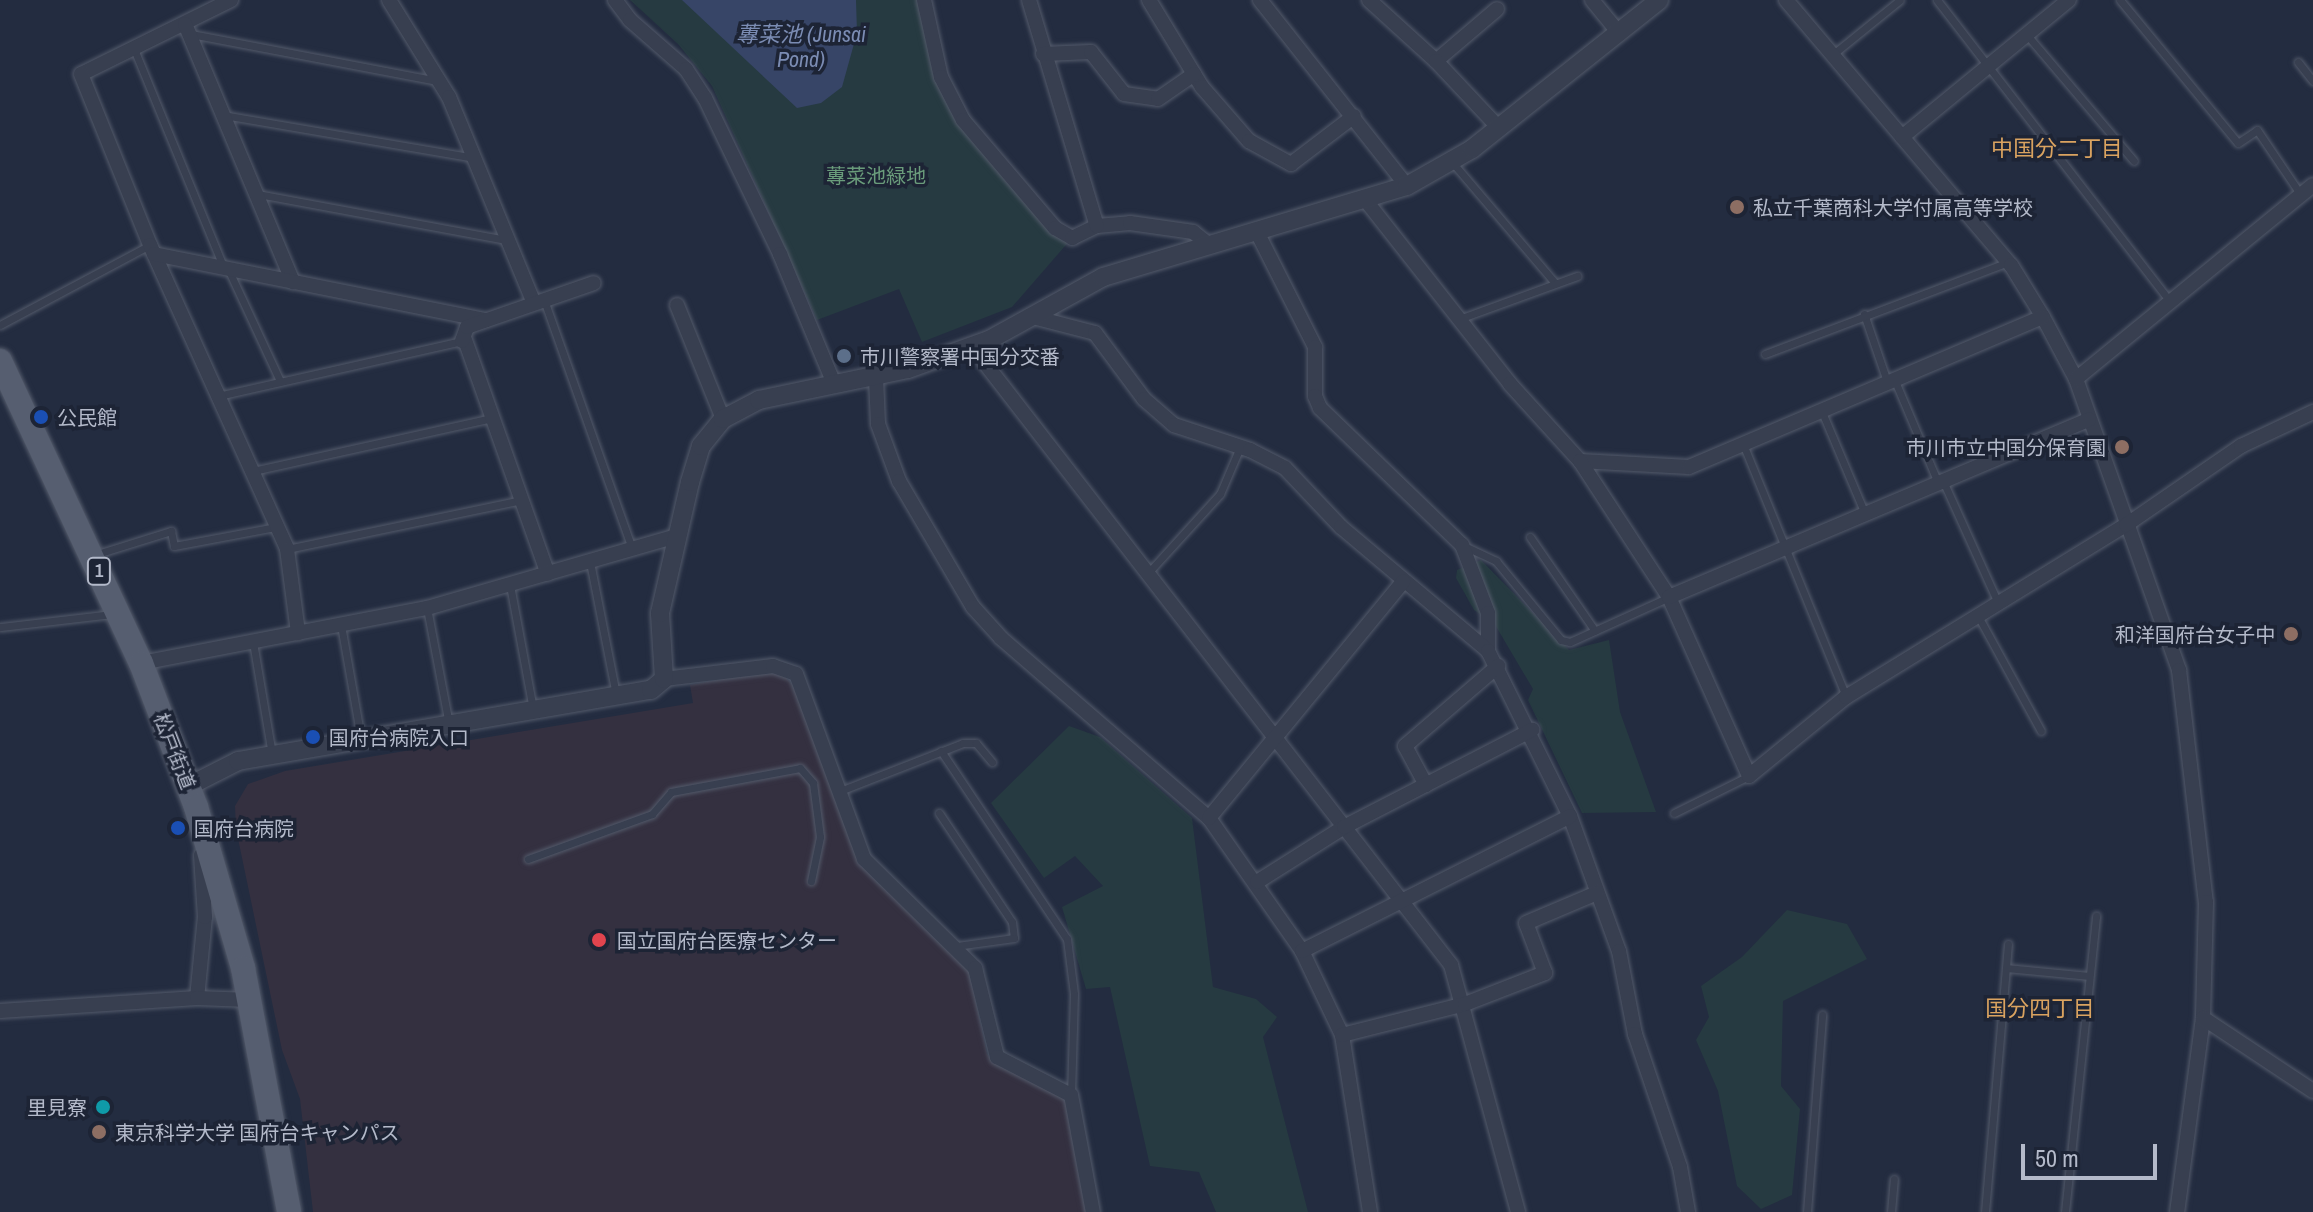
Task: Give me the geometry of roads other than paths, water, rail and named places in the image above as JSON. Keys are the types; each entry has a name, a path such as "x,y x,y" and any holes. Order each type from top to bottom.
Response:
{"main road":[{"name":"松戸街道","path":"0,361 141,663 192,797 250,1000 289,1212"}],"street":[{"path":"231,0 187,29 81,74 152,250 287,549 298,633"},
{"path":"389,0 440,81 507,240 538,300"},
{"path":"615,0 630,20 686,69 705,98 780,254 834,384"},
{"path":"924,0 941,77 963,120 1055,228 1072,238 1097,226 1130,223 1183,230 1211,246"},
{"path":"1029,0 1097,226"},
{"path":"1149,0 1194,74 1249,141 1291,164 1354,116"},
{"path":"1260,0 1407,186"},
{"path":"1369,0 1436,61 1499,128"},
{"path":"1592,0 1619,33"},
{"path":"664,679 660,613 677,536 701,446 723,419 759,400 876,378 974,347 1103,277 1367,202 1407,186 1452,162 1499,128 1659,0"},
{"path":"1786,0 2008,262 2043,317 2076,379 2179,670 2206,902 2203,1018 2177,1212"},
{"path":"1902,137 2027,35 2052,5 2069,0"},
{"path":"1436,61 1497,9"},
{"path":"187,29 293,282"},
{"path":"1043,54 1091,52 1124,94 1158,99 1194,74"},
{"path":"2076,379 2307,190"},
{"path":"1367,202 1459,319 1580,461 1669,597 1749,776 1846,697 2126,525 2241,446 2313,412"},
{"path":"1258,234 1315,347 1315,396 1320,408 1462,545 1488,613 1488,651"},
{"path":"152,250 485,320"},
{"path":"548,574 464,341 467,327 594,283"},
{"path":"677,305 723,419"},
{"path":"1029,316 1095,333 1144,399 1174,425 1240,447 1285,468 1403,582 1488,651 1532,730 1570,816 1619,951 1635,1034 1680,1167 1688,1212"},
{"path":"1580,461 1689,467 2043,317"},
{"path":"984,362 1451,965 1465,1004 1518,1212"},
{"path":"876,378 878,424 899,481 973,607 1001,638 1209,818 1257,882 1302,951 1342,1035 1370,1212"},
{"path":"1669,597 2089,420"},
{"path":"141,663 427,608 677,536"},
{"path":"1209,818 1278,740 1403,582"},
{"path":"197,998 205,917 192,797 238,761 651,690 664,679 773,666 796,674 864,859 954,946 982,982 985,1025 997,1057 1071,1095 1093,1212"},
{"path":"1426,785 1405,746 1498,666"},
{"path":"1257,882 1344,827 1532,730"},
{"path":"1302,951 1404,904 1570,816"},
{"path":"1342,1035 1465,1004 1545,973 1526,923 1597,893"},
{"path":"0,1011 197,998 250,1000"},
{"path":"2203,1018 2313,1091"}],"lane":[{"path":"1832,55 1900,0"},
{"path":"1937,0 2170,301"},
{"path":"2120,0 2238,143 2257,130 2307,190"},
{"path":"187,29 440,81"},
{"path":"2027,35 2134,161"},
{"path":"134,49 226,268 280,381"},
{"path":"2298,62 2313,81"},
{"path":"223,115 474,158"},
{"path":"1452,162 1555,283"},
{"path":"256,194 507,240"},
{"path":"0,325 152,250"},
{"path":"1765,354 2008,262"},
{"path":"1459,319 1577,276"},
{"path":"538,300 632,548"},
{"path":"1864,314 1892,382 1998,604"},
{"path":"218,396 464,341"},
{"path":"1822,412 1865,514"},
{"path":"251,472 493,418"},
{"path":"1743,444 1783,549 1846,697"},
{"path":"1148,573 1220,494 1240,447"},
{"path":"287,549 522,500"},
{"path":"92,556 171,531 174,546 278,527"},
{"path":"1530,537 1595,631"},
{"path":"1462,545 1496,561 1561,640 1570,642 1669,597"},
{"path":"590,562 616,696"},
{"path":"510,585 534,711"},
{"path":"427,608 449,725"},
{"path":"0,627 119,614"},
{"path":"1978,616 2041,731"},
{"path":"341,623 361,739"},
{"path":"253,642 272,754"},
{"path":"840,791 941,751 976,743 992,762"},
{"path":"941,751 1067,939 1074,994 1071,1095"},
{"path":"528,859 652,814 671,792 800,768 813,783 820,837 811,881"},
{"path":"1674,813 1749,776"},
{"path":"939,813 1012,922 1014,938 954,946"},
{"path":"2065,1212 2096,916"},
{"path":"1985,1212 2008,944"},
{"path":"2007,968 2089,976"},
{"path":"1807,1212 1822,1015"},
{"path":"1891,1212 1894,1179"}],"water":[{"name":"蓴菜池 (Junsai Pond)","path":"682,0 856,0 857,33 842,87 821,103 797,108"}],"place":[{"name":"私立千葉商科大学付属高等学校","path":"1737,207"},
{"name":"市川警察署中国分交番","path":"844,356"},
{"name":"公民館","path":"41,417"},
{"name":"市川市立中国分保育園","path":"2122,447"},
{"name":"和洋国府台女子中","path":"2291,634"},
{"name":"国府台病院入口","path":"313,737"},
{"name":"国府台病院","path":"178,828"},
{"name":"国立国府台医療センター","path":"599,940"},
{"name":"里見寮","path":"103,1107"},
{"name":"東京科学大学 国府台キャンパス","path":"99,1132"}],"district":[{"name":"中国分二丁目","path":"2057,149"},
{"name":"国分四丁目","path":"2040,1009"}],"park label":[{"name":"蓴菜池緑地","path":"876,175"}]}
